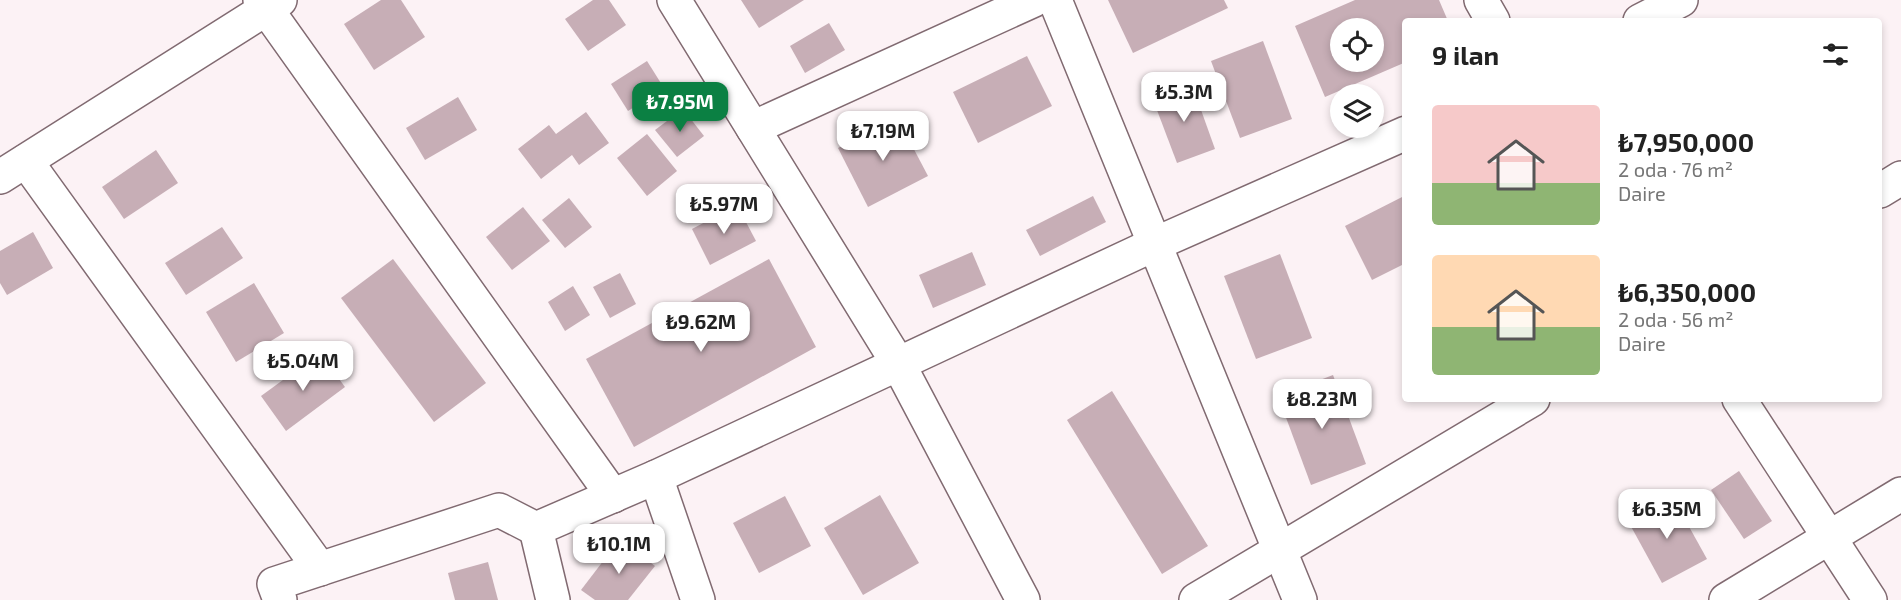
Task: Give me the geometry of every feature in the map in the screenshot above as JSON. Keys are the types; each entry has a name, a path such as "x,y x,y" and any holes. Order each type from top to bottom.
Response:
{"street":[{"path":"674,0 899,365 1023,600"},
{"path":"753,128 1034,0"},
{"path":"1055,0 1300,600"},
{"path":"1481,0 1491,18"},
{"path":"1646,18 1682,0"},
{"path":"320,569 13,169 269,3 613,496"},
{"path":"536,529 656,477 1155,244 1402,134"},
{"path":"1882,190 1901,178"},
{"path":"1196,600 1528,402"},
{"path":"1741,402 1870,600"},
{"path":"656,477 698,600"},
{"path":"1726,600 1901,494"},
{"path":"280,600 274,584 499,510 536,529 553,600"}],"building":[{"path":"381,0 401,0 425,37 374,70 344,24"},
{"path":"593,0 609,0 626,25 588,51 565,19"},
{"path":"741,0 804,0 759,28"},
{"path":"1108,0 1224,0 1228,8 1133,53"},
{"path":"1355,0 1439,0 1447,18 1402,18 1402,64 1384,72 1384,18 1330,18 1330,72 1383,72 1355,84 1330,84 1330,95 1325,97 1295,26"},
{"path":"829,23 845,50 805,73 790,46"},
{"path":"1263,41 1292,119 1240,138 1211,61"},
{"path":"1027,56 1052,106 978,143 953,92"},
{"path":"647,61 664,88 628,111 611,84"},
{"path":"1191,82 1215,149 1177,163 1152,97"},
{"path":"458,97 477,130 425,160 406,128"},
{"path":"683,109 704,136 677,157 655,130"},
{"path":"586,112 609,143 579,165 572,155 541,179 518,149 549,125 556,134"},
{"path":"897,117 928,176 868,207 838,148"},
{"path":"647,134 677,171 647,196 617,158"},
{"path":"156,150 178,183 124,219 102,187"},
{"path":"1093,196 1106,222 1040,256 1026,230"},
{"path":"1402,197 1402,265 1372,280 1345,226"},
{"path":"569,198 592,227 565,248 542,220"},
{"path":"737,205 756,241 710,265 692,229"},
{"path":"523,207 550,241 512,270 486,237"},
{"path":"222,227 243,258 186,295 165,263"},
{"path":"33,232 53,268 7,295 0,283 0,251"},
{"path":"972,252 986,285 933,308 919,275"},
{"path":"1280,254 1312,338 1256,359 1224,276"},
{"path":"393,259 486,383 434,422 341,298"},
{"path":"769,259 816,347 634,447 586,359"},
{"path":"620,273 636,304 610,318 593,287"},
{"path":"254,283 284,333 236,362 206,312"},
{"path":"573,286 590,315 565,331 548,302"},
{"path":"320,353 345,387 286,431 261,396"},
{"path":"1333,375 1366,464 1311,485 1278,396"},
{"path":"1112,391 1208,546 1162,574 1067,420"},
{"path":"1739,471 1772,521 1744,539 1711,490"},
{"path":"880,495 919,563 863,595 824,528"},
{"path":"785,496 811,546 759,573 733,523"},
{"path":"1672,496 1707,559 1662,583 1628,521"},
{"path":"620,539 655,566 628,600 595,600 581,590"},
{"path":"488,562 498,600 455,600 448,573"}]}
